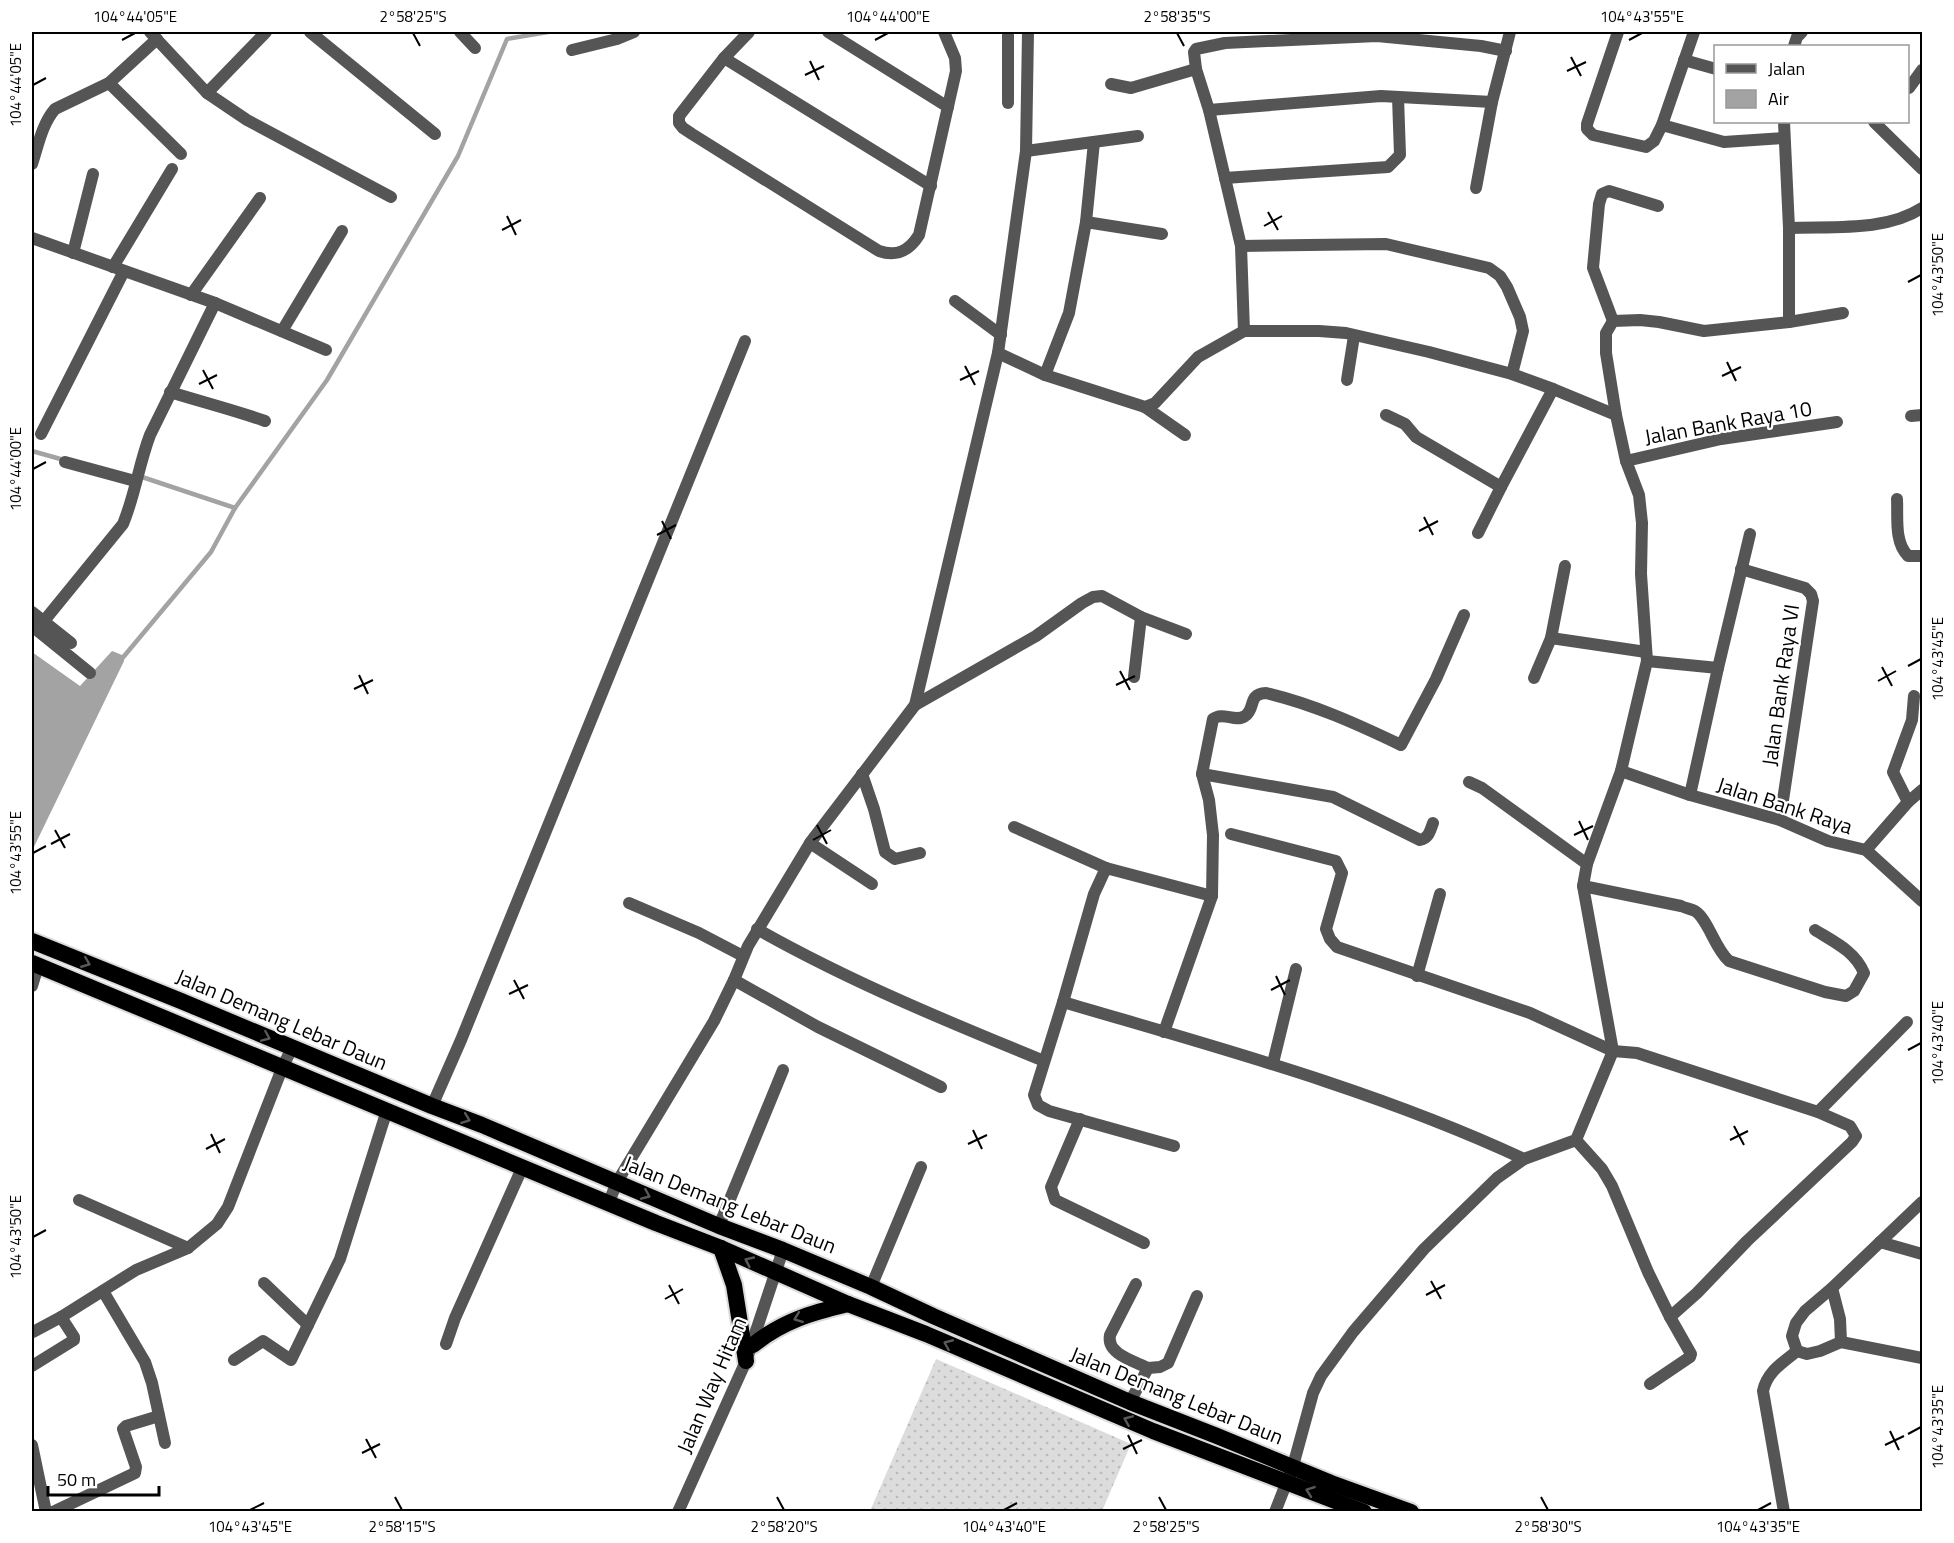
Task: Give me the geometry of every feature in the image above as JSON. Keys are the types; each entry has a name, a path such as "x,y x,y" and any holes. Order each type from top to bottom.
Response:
{"highway":[{"name":"Jalan Demang Lebar Daun","path":"32,941 871,1287 1290,1474 1364,1512"},
{"name":"Jalan Demang Lebar Daun","path":"35,965 721,1248 848,1305 936,1338 1153,1431 1290,1474 1331,1483 1411,1512"},
{"path":"721,1248 734,1285 746,1361"},
{"path":"753,1345 771,1331 806,1315 848,1305"}],"street":[{"path":"207,93 266,32"},
{"path":"310,32 435,134"},
{"path":"460,32 475,48"},
{"path":"572,50 617,39 634,32"},
{"path":"749,32 724,58 679,116 683,129 887,254 897,254 913,245 919,235 956,71 955,58 944,32"},
{"path":"828,32 948,107"},
{"path":"915,705 998,353 1026,151 1028,32"},
{"path":"1476,188 1492,102 1510,32"},
{"path":"1618,32 1587,129 1593,135 1646,147 1654,141 1662,125 1694,32"},
{"path":"1785,32 1798,38"},
{"path":"32,164 49,116 55,109 109,83 154,35 207,93 247,120 391,196"},
{"path":"1244,331 1241,246 1209,110 1196,69 1193,54 1196,50 1225,37 1377,36 1481,46 1506,51"},
{"path":"1008,103 1008,37 1028,45"},
{"path":"724,58 931,186"},
{"path":"1684,60 1714,68"},
{"path":"1111,84 1131,88 1196,69"},
{"path":"1909,88 1923,70"},
{"path":"109,83 181,154"},
{"path":"1209,110 1370,97 1492,102"},
{"path":"1225,178 1388,166 1400,155 1398,97"},
{"path":"1784,123 1789,228 1789,322"},
{"path":"1875,123 1923,170"},
{"path":"1662,125 1724,142 1784,138"},
{"path":"1026,151 1138,136"},
{"path":"1045,375 1070,313 1086,222 1094,142"},
{"path":"41,434 119,269 172,169"},
{"path":"73,253 93,174"},
{"path":"1613,321 1593,268 1602,194 1609,191 1658,206"},
{"path":"191,295 260,198"},
{"path":"1789,228 1859,225 1900,220 1923,208"},
{"path":"1086,222 1162,234"},
{"path":"282,331 342,231"},
{"path":"33,241 215,303 326,350"},
{"path":"1241,246 1386,244 1489,268 1500,276 1507,287 1520,317 1523,331 1512,374"},
{"path":"955,301 1001,335"},
{"path":"44,621 123,524 131,505 136,478 150,435 215,303"},
{"path":"1613,321 1659,322 1704,331 1789,322 1843,313"},
{"path":"1275,1512 1290,1474 1313,1393 1334,1356 1424,1249 1497,1178 1524,1159 1576,1140 1613,1051 1583,886 1587,864 1621,771 1647,657 1641,574 1642,523 1639,495 1626,461 1606,353 1606,333 1613,321"},
{"path":"1145,407 1155,403 1198,357 1244,331 1319,331 1346,333 1512,374 1616,415"},
{"path":"1347,380 1354,336"},
{"path":"432,1106 461,1040 745,341"},
{"path":"998,353 1045,375 1145,407 1185,435"},
{"path":"1478,533 1553,389"},
{"path":"170,392 265,421"},
{"path":"1386,415 1405,424 1416,437 1501,486"},
{"name":"Jalan Bank Raya 10","path":"1626,461 1721,439 1837,422"},
{"path":"65,462 136,478"},
{"path":"1897,499 1900,543 1903,550 1908,556 1923,556"},
{"path":"1690,795 1750,534"},
{"path":"1534,678 1551,638 1565,566"},
{"name":"Jalan Bank Raya VI","path":"1741,569 1805,588 1811,594 1813,601 1780,820"},
{"path":"609,1202 617,1182 714,1021 734,980 742,956 757,929 810,843 915,705 1036,636 1093,597 1102,596 1142,617 1186,634"},
{"path":"32,612 71,643"},
{"path":"1164,1032 1212,896 1213,835 1209,800 1202,774 1213,720 1220,716 1240,718 1246,716 1255,696 1262,693 1282,697 1353,722 1401,745 1436,679 1464,615"},
{"path":"1134,677 1142,617"},
{"path":"32,626 90,673"},
{"path":"1551,638 1718,668"},
{"path":"1908,802 1893,772 1912,720 1914,696"},
{"name":"Jalan Bank Raya","path":"1621,771 1690,795 1780,820 1828,841 1866,850 1923,901"},
{"path":"862,774 885,852 895,859 920,853"},
{"path":"1202,774 1333,796 1420,840 1429,834 1433,822"},
{"path":"1469,782 1482,788 1587,864"},
{"path":"1866,850 1908,802 1923,790"},
{"path":"1014,827 1106,868 1212,896"},
{"path":"1231,834 1336,861 1342,873 1326,929 1334,945 1342,949 1530,1013 1613,1051 1637,1053 1818,1112 1850,1126 1856,1136 1852,1142 1763,1225 1697,1293 1670,1317"},
{"path":"810,843 872,884"},
{"path":"1106,868 1094,894 1034,1095 1038,1105 1049,1111 1174,1146"},
{"path":"1583,886 1696,911 1723,956 1729,961 1826,992 1846,996 1854,991 1864,973 1860,963 1852,954 1815,930"},
{"path":"1417,976 1440,894"},
{"path":"629,903 699,933 742,956"},
{"path":"757,929 864,985 942,1020 1044,1061"},
{"path":"32,986 35,965"},
{"path":"1273,1063 1296,969"},
{"path":"734,980 818,1028 941,1087"},
{"path":"1063,1002 1273,1063 1373,1096 1471,1134 1524,1159"},
{"path":"1818,1112 1907,1022"},
{"path":"33,1332 62,1317 136,1270 188,1248 217,1224 228,1207 292,1048"},
{"path":"719,1226 783,1070"},
{"path":"234,1360 263,1341 291,1360 340,1259 387,1110"},
{"path":"1080,1119 1051,1187 1055,1200 1144,1244"},
{"path":"1576,1140 1602,1169 1612,1186 1644,1262 1670,1317 1691,1354 1690,1357 1650,1384"},
{"path":"446,1344 455,1318 523,1166"},
{"path":"871,1287 921,1167"},
{"path":"79,1200 188,1248"},
{"path":"1797,1351 1792,1336 1796,1323 1805,1311 1923,1202"},
{"path":"1880,1242 1923,1254"},
{"name":"Jalan Way Hitam","path":"678,1512 753,1345 774,1272 783,1250"},
{"path":"264,1283 308,1325"},
{"path":"1136,1284 1110,1335 1109,1343 1114,1351 1148,1368 1160,1367 1167,1363 1197,1296"},
{"path":"1832,1288 1840,1319 1841,1342"},
{"path":"104,1291 145,1362 165,1443"},
{"path":"32,1366 74,1340 62,1317"},
{"path":"1797,1351 1808,1353 1820,1351 1841,1342 1923,1358"},
{"path":"1784,1512 1763,1391 1769,1376 1797,1351"},
{"path":"1130,1402 1148,1368"},
{"path":"52,1512 135,1473 134,1462 123,1429 126,1426 159,1416"},
{"path":"32,1445 36,1480 46,1512"}],"shaded area":[{"path":"936,1359 1131,1444 1102,1511 870,1511"}],"water":[{"path":"112,651 122,655 124,661 32,851 32,652 80,686"}],"waterway":[{"path":"120,661 211,552 235,508 327,380 458,156 507,39 548,32"},
{"path":"32,451 64,460"},
{"path":"139,476 235,508"}]}
